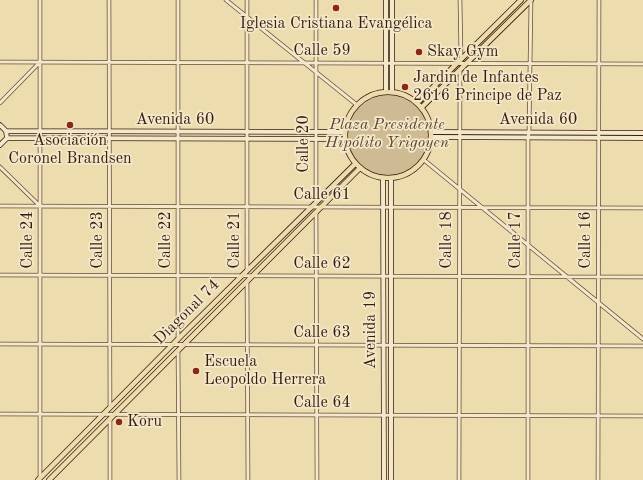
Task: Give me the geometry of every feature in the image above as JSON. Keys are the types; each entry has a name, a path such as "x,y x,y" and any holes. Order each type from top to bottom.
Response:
{"main road":[{"path":"386,0 386,91"},
{"path":"392,0 392,91"},
{"path":"422,107 521,0"},
{"path":"418,102 531,0"},
{"path":"386,91 392,91 418,102 422,107 433,135 432,145 424,160 415,169 404,175 391,179 383,179 373,176 355,164 348,152 345,132 348,117 357,105 370,96 386,91"},
{"path":"0,125 6,131 7,138 0,145"},
{"name":"Avenida 60","path":"6,131 345,132"},
{"name":"Avenida 60","path":"433,135 459,132 643,133"},
{"name":"Avenida 60","path":"433,135 459,138 643,138"},
{"name":"Avenida 60","path":"7,138 345,139"},
{"name":"Diagonal 74","path":"40,479 110,408 177,345 316,207 355,164"},
{"name":"Diagonal 74","path":"316,207 360,168"},
{"name":"Avenida 19","path":"383,179 384,480"},
{"name":"Avenida 19","path":"391,179 391,480"},
{"name":"Diagonal 74","path":"49,480 177,345 184,345 247,276"}],"street":[{"name":"Calle 24","path":"40,0 40,479"},
{"name":"Calle 23","path":"109,0 110,480"},
{"name":"Calle 22","path":"178,0 177,345 179,480"},
{"path":"226,0 357,105"},
{"name":"Calle 21","path":"247,0 248,480"},
{"name":"Calle 20","path":"316,0 317,480"},
{"name":"Calle 18","path":"459,480 460,0"},
{"name":"Calle 17","path":"528,480 528,138 531,0"},
{"name":"Calle 16","path":"598,480 599,0"},
{"name":"Calle 59","path":"0,62 643,64"},
{"path":"0,103 40,62"},
{"path":"424,160 643,339"},
{"path":"0,167 40,206"},
{"name":"Calle 61","path":"0,206 643,208"},
{"name":"Calle 62","path":"0,275 643,278"},
{"path":"0,344 177,345"},
{"name":"Calle 63","path":"184,345 643,346"},
{"name":"Calle 64","path":"0,414 104,414 111,416 179,414 643,416"}],"green space":[{"name":"Plaza Presidente Hipólito Yrigoyen","path":"380,94 396,94 411,101 422,112 429,127 429,143 426,151 417,164 404,173 396,176 380,176 365,169 354,158 347,143 347,127 354,112 365,101"}],"place":[{"name":"Iglesia Cristiana Evangélica","path":"336,8"},
{"name":"Skay Gym","path":"419,52"},
{"name":"Jardin de Infantes 2616 Principe de Paz","path":"405,87"},
{"name":"Asociación Coronel Brandsen","path":"70,125"},
{"name":"Escuela Leopoldo Herrera","path":"196,371"},
{"name":"Koru","path":"119,422"}]}
